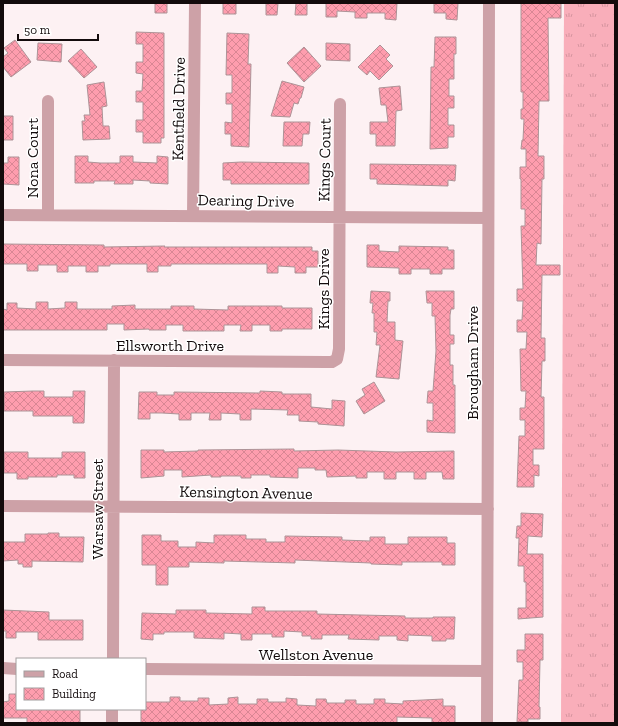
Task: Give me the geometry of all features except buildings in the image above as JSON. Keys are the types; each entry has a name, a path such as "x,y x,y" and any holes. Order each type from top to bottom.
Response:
{"street":[{"name":"Kentfield Drive","path":"193,216 195,3"},
{"name":"Brougham Drive","path":"487,723 489,3"},
{"name":"Nona Court","path":"48,101 48,215"},
{"name":"Kings Court","path":"339,217 340,104"},
{"name":"Dearing Drive","path":"3,215 488,218"},
{"name":"Kings Drive","path":"337,359 339,348 339,217"},
{"name":"Ellsworth Drive","path":"3,360 332,362 337,359"},
{"name":"Warsaw Street","path":"113,658 114,360"},
{"name":"Kensington Avenue","path":"3,506 488,509"},
{"path":"3,668 16,668"},
{"name":"Wellston Avenue","path":"146,669 487,671"},
{"path":"112,710 112,723"}],"green space":[{"path":"564,3 615,3 615,723 561,723"}]}
